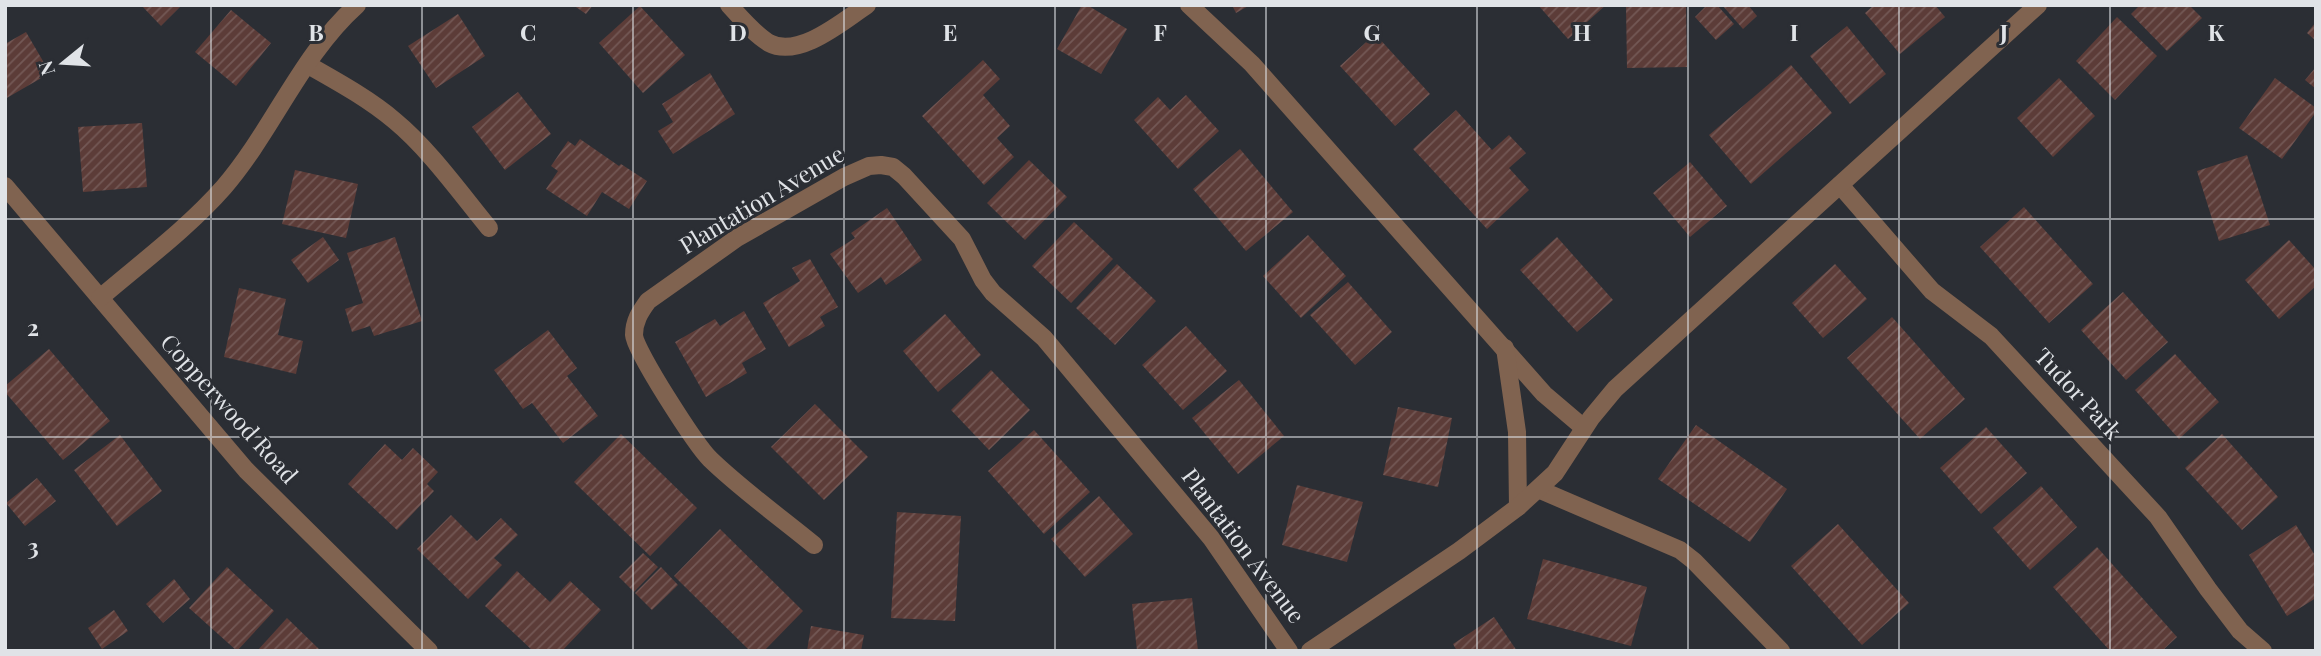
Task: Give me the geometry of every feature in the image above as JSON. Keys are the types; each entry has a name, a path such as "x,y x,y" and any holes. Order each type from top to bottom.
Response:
{"street":[{"path":"729,5 765,40 786,47 802,44 826,32 867,5"},
{"path":"1189,5 1252,64 1398,232 1550,400 1584,428 1606,399 1628,377 2038,5"},
{"path":"100,298 224,187 349,8"},
{"path":"308,65 395,120 414,138 489,228"},
{"name":"Plantation Avenue","path":"814,545 722,470 698,445 640,353 635,340 637,315 648,301 737,238 844,177 869,166 893,167 943,216 962,239 983,280 993,293 1044,338 1211,538 1289,651"},
{"name":"Tudor Park","path":"1840,185 1932,291 1991,336 2158,517 2240,631 2263,651"},
{"name":"Copperwood Road","path":"5,186 246,470 429,651"},
{"path":"1505,348 1517,432 1518,507"},
{"name":"Plantation Avenue","path":"1310,651 1459,551 1518,507 1562,464 1584,428"},
{"path":"1538,489 1680,550 1694,561 1781,651"}],"building":[{"path":"141,5 182,5 161,26"},
{"path":"573,5 593,5 586,14"},
{"path":"1082,5 1087,5 1127,29 1101,74 1057,49"},
{"path":"1232,5 1250,5 1236,13"},
{"path":"1538,5 1606,5 1568,39"},
{"path":"1707,5 1717,5 1734,24 1716,40 1695,17"},
{"path":"1722,5 1748,5 1757,16 1743,29"},
{"path":"1874,5 1935,5 1945,17 1900,54 1865,13"},
{"path":"2140,5 2189,5 2202,18 2167,51 2131,14"},
{"path":"640,6 685,55 643,93 599,43"},
{"path":"1626,7 1686,7 1687,67 1627,68"},
{"path":"231,10 271,43 236,86 195,52"},
{"path":"458,14 485,56 436,88 408,46"},
{"path":"2117,17 2157,56 2115,100 2076,61"},
{"path":"2316,22 2316,41 2307,33"},
{"path":"1847,26 1886,74 1850,104 1810,56"},
{"path":"26,32 50,73 5,99 5,44"},
{"path":"1375,34 1430,94 1395,126 1340,66"},
{"path":"983,60 1000,79 983,95 1010,126 997,138 1014,157 984,185 922,116"},
{"path":"1791,65 1832,113 1751,184 1709,135"},
{"path":"2316,67 2316,89 2305,80"},
{"path":"710,73 735,114 673,154 658,131 673,122 662,104"},
{"path":"2059,78 2095,116 2053,157 2017,118"},
{"path":"2275,78 2316,108 2316,112 2282,159 2239,128"},
{"path":"518,92 551,134 505,170 472,127"},
{"path":"1186,95 1219,131 1178,169 1134,120 1158,97 1170,110"},
{"path":"1456,110 1492,150 1509,135 1526,153 1509,168 1529,190 1487,229 1413,149"},
{"path":"142,123 147,187 83,192 78,127"},
{"path":"580,139 619,166 621,164 647,181 629,209 602,192 587,216 546,189 558,171 551,166 568,141 575,146"},
{"path":"1240,149 1293,212 1246,251 1193,189"},
{"path":"2247,155 2270,225 2219,241 2197,171"},
{"path":"1029,160 1067,197 1025,240 987,203"},
{"path":"1690,162 1727,206 1690,237 1653,193"},
{"path":"295,170 358,184 346,238 282,224"},
{"path":"2024,207 2093,284 2049,323 1980,247"},
{"path":"887,208 922,260 886,285 881,277 858,293 830,254 855,238 851,233"},
{"path":"1074,222 1113,259 1071,303 1032,266"},
{"path":"1308,235 1346,276 1301,318 1263,276"},
{"path":"323,237 339,260 308,283 291,260"},
{"path":"395,237 422,321 374,336 370,326 352,332 345,309 363,303 347,253"},
{"path":"1557,237 1613,300 1577,332 1520,270"},
{"path":"2289,240 2316,270 2316,286 2279,319 2245,280"},
{"path":"810,259 838,307 820,317 825,326 789,347 763,303 800,281 792,268"},
{"path":"1117,264 1156,301 1115,345 1076,308"},
{"path":"1835,264 1867,299 1823,338 1792,303"},
{"path":"1348,282 1392,332 1355,365 1310,315"},
{"path":"239,288 286,299 278,335 303,341 296,374 224,357"},
{"path":"2123,292 2168,342 2126,380 2081,330"},
{"path":"744,311 766,349 742,363 747,373 706,397 675,342 715,319 720,326"},
{"path":"945,314 981,355 938,392 903,351"},
{"path":"1892,317 1965,399 1920,439 1847,358"},
{"path":"1186,326 1227,371 1183,410 1142,365"},
{"path":"548,330 577,368 567,376 598,416 563,443 532,403 523,409 494,370"},
{"path":"49,349 110,421 63,460 5,392 5,386"},
{"path":"2175,354 2219,402 2179,439 2135,390"},
{"path":"991,370 1030,410 989,450 951,410"},
{"path":"1239,380 1284,436 1238,474 1192,418"},
{"path":"815,404 868,457 824,500 771,447"},
{"path":"1398,407 1452,418 1438,487 1383,475"},
{"path":"1696,425 1787,489 1750,542 1658,479"},
{"path":"1986,427 2027,473 1981,514 1940,468"},
{"path":"1034,430 1090,492 1044,534 988,471"},
{"path":"621,434 697,508 650,556 574,482"},
{"path":"2222,434 2278,497 2242,530 2185,468"},
{"path":"120,435 162,491 117,526 74,470"},
{"path":"385,444 402,460 413,448 438,472 427,484 434,491 397,530 348,484"},
{"path":"37,478 56,501 25,526 6,503"},
{"path":"1297,485 1363,502 1347,562 1282,545"},
{"path":"2041,486 2077,527 2030,570 1993,528"},
{"path":"1099,496 1133,534 1085,577 1051,539"},
{"path":"897,512 961,516 955,621 891,618"},
{"path":"451,515 477,541 501,518 518,535 494,558 502,565 468,599 417,549"},
{"path":"1838,524 1909,603 1862,645 1791,566"},
{"path":"2296,525 2316,557 2316,598 2287,616 2249,555"},
{"path":"720,529 803,611 764,651 750,651 674,576"},
{"path":"2097,547 2177,637 2162,651 2110,651 2053,587"},
{"path":"643,553 658,567 634,592 619,577"},
{"path":"1543,559 1647,587 1631,646 1527,619"},
{"path":"227,567 274,611 237,651 189,608"},
{"path":"661,567 678,585 652,610 635,593"},
{"path":"517,571 550,602 570,581 601,610 562,651 533,651 485,606"},
{"path":"174,579 190,599 163,623 146,604"},
{"path":"1192,598 1198,651 1137,651 1132,604"},
{"path":"114,610 128,631 102,649 88,628"},
{"path":"1494,617 1517,651 1457,651 1453,644"},
{"path":"287,618 321,651 257,651"},
{"path":"811,626 864,635 861,651 807,651"}]}
